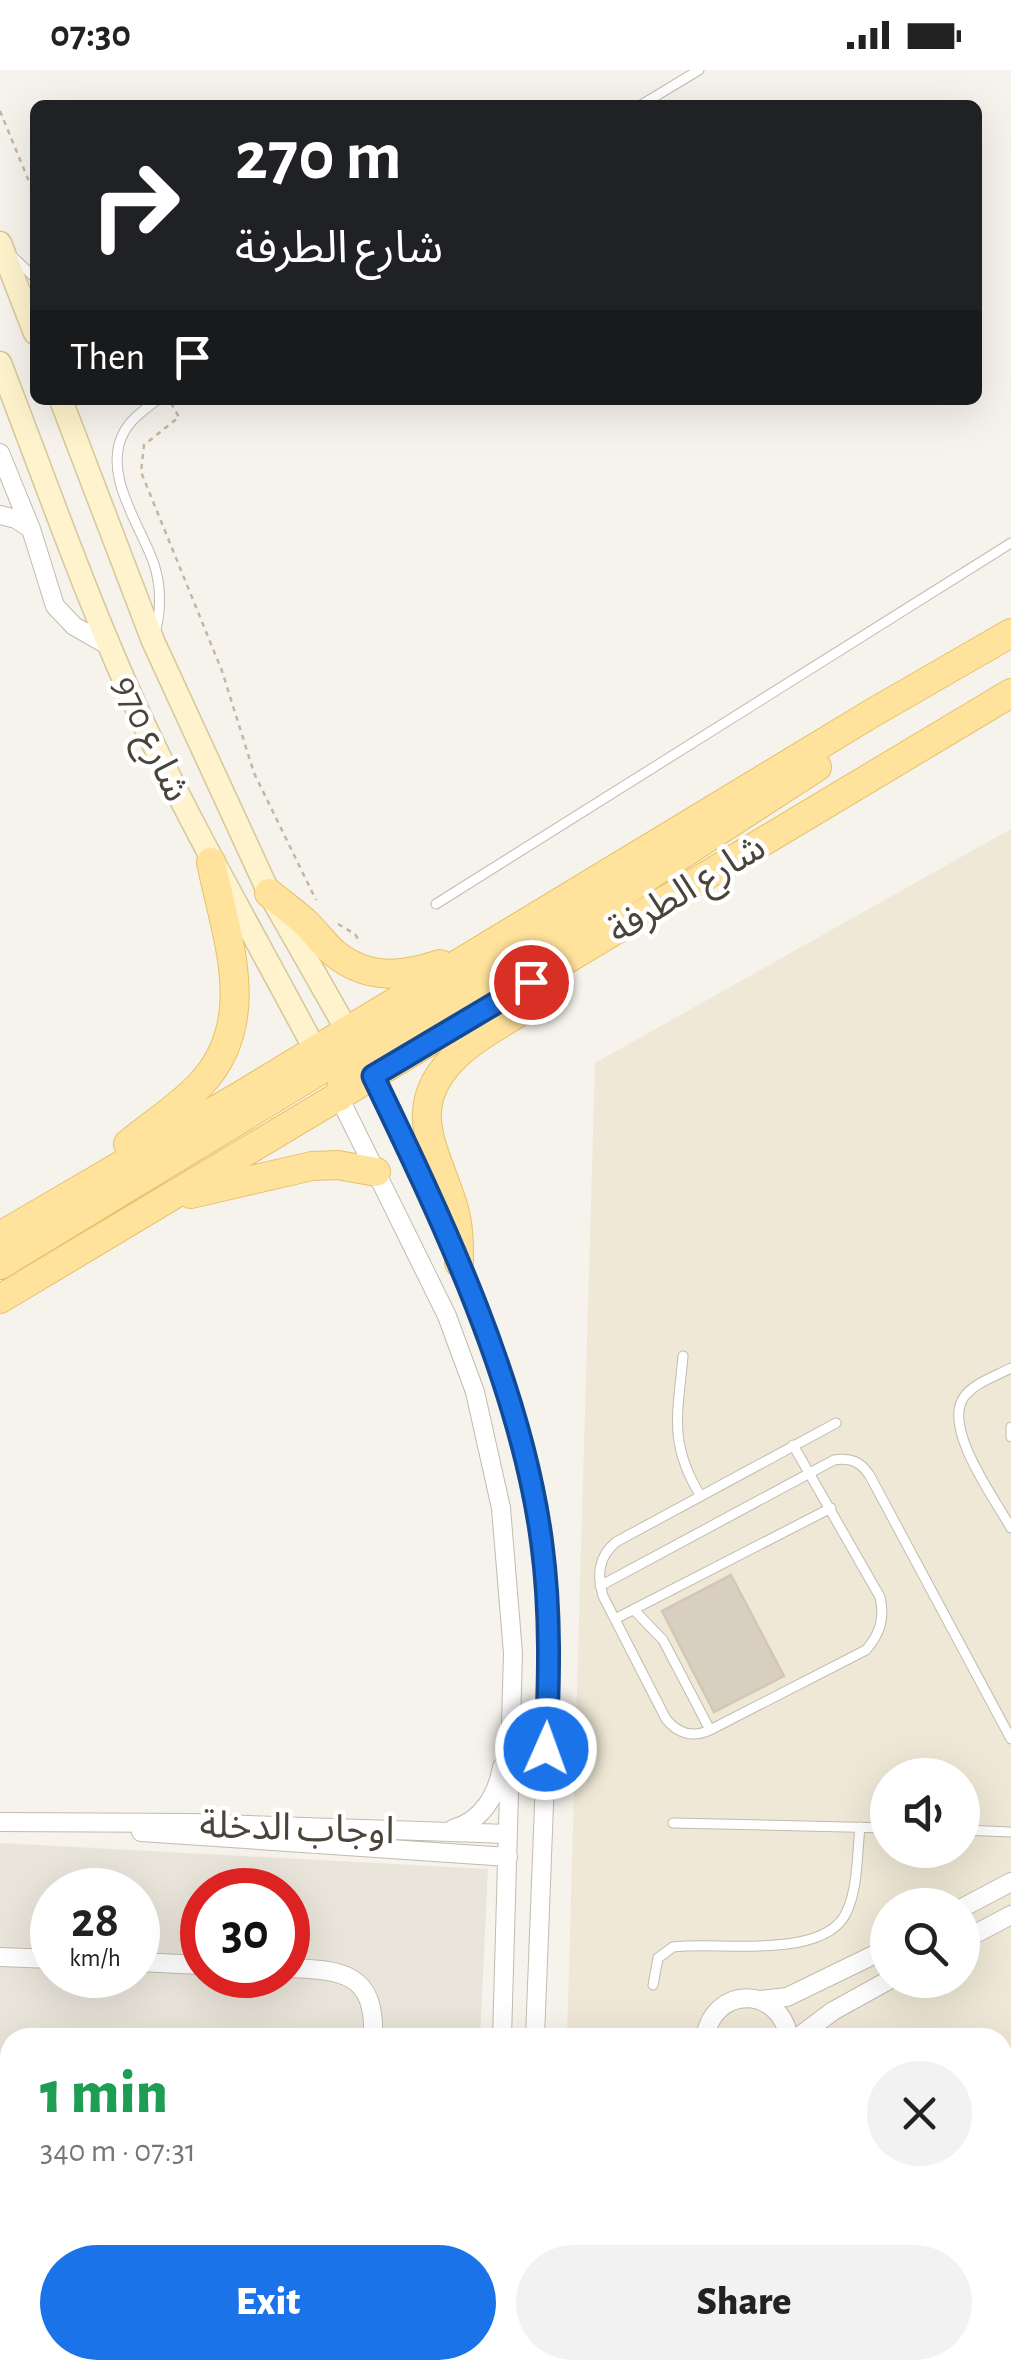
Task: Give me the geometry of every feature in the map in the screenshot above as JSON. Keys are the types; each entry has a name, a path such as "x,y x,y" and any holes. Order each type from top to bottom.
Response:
{"main road":[{"path":"1,247 30,320"},
{"name":"شارع 970","path":"0,363 109,646 211,862 339,1097"},
{"name":"شارع 970","path":"63,405 153,641 269,893 360,1053"},
{"name":"شارع الطرفة","path":"360,1053 461,962 1011,633"},
{"name":"شارع الطرفة","path":"360,1053 565,962 1011,692"},
{"path":"0,1299 339,1097 345,1073 360,1053 532,951 832,757 856,738 874,712"},
{"path":"72,1192 188,1096 210,1074 225,1048 237,998 234,963 211,862"},
{"path":"269,893 331,950 356,966 411,974 438,964 461,962"},
{"path":"459,1262 456,1216 429,1142 431,1095 458,1053 523,1012 546,992 565,962"},
{"path":"0,1236 72,1192 340,1048 360,1053"},
{"path":"0,1265 319,1059"},
{"path":"156,1204 312,1166 338,1164 376,1172"}],"street":[{"path":"3,460 55,606 74,626 109,646"},
{"path":"0,495 3,460"},
{"path":"0,515 16,519 31,530"},
{"path":"360,1053 459,1262 522,1444 538,1520 550,1649 535,2028"},
{"path":"339,1097 431,1279 475,1392 501,1508 513,1653 502,2028"},
{"path":"444,1832 474,1819 496,1791 502,1768 503,1685 513,1653"},
{"name":"اوجاب الدخلة","path":"0,1822 192,1822 508,1834"},
{"name":"اوجاب الدخلة","path":"86,1824 190,1837 508,1857"},
{"path":"980,1898 1011,1882"},
{"path":"980,1931 1011,1915"},
{"path":"0,1957 30,1958"},
{"path":"707,2028 715,2012 728,2002 788,1997 870,1957"},
{"path":"310,1969 332,1970 359,1984 373,2010 373,2028"},
{"path":"807,2028 870,1991"},
{"path":"760,2000 778,2012 785,2028"}],"lane":[{"path":"649,100 699,70"},
{"path":"1,247 30,273"},
{"path":"152,405 124,431 117,457 124,493 158,584 158,622 153,641"},
{"path":"436,904 1011,543"},
{"path":"683,1356 677,1443 700,1495"},
{"path":"1011,1368 967,1393 957,1420 962,1439 1011,1528"},
{"path":"793,1445 880,1597 882,1616 877,1635 866,1650 710,1730 689,1734 670,1725 600,1586 600,1566 610,1546 700,1495 793,1445 836,1424"},
{"path":"1011,1428 1011,1437"},
{"path":"600,1586 810,1473 843,1458 859,1463 866,1469 1011,1739"},
{"path":"616,1619 831,1508"},
{"path":"634,1610 663,1640 710,1730"},
{"path":"673,1823 870,1827"},
{"path":"652,1985 658,1958 673,1946 805,1942 826,1936 848,1910 860,1827"},
{"path":"980,1831 1011,1832"}],"path":[{"path":"0,110 30,184"},
{"path":"172,405 179,417 144,445 140,472 222,671 254,773 305,882 320,904"},
{"path":"328,915 358,938 356,966"}],"shaded area":[{"path":"1011,829 1011,2028 567,2028 595,1063"},
{"path":"0,1843 488,1869 480,2028 0,2028"}],"building":[{"path":"731,1575 784,1676 714,1712 662,1611"}],"route":[{"path":"531,982 373,1076 459,1262 526,1458 547,1586 550,1649 546,1749"}]}
